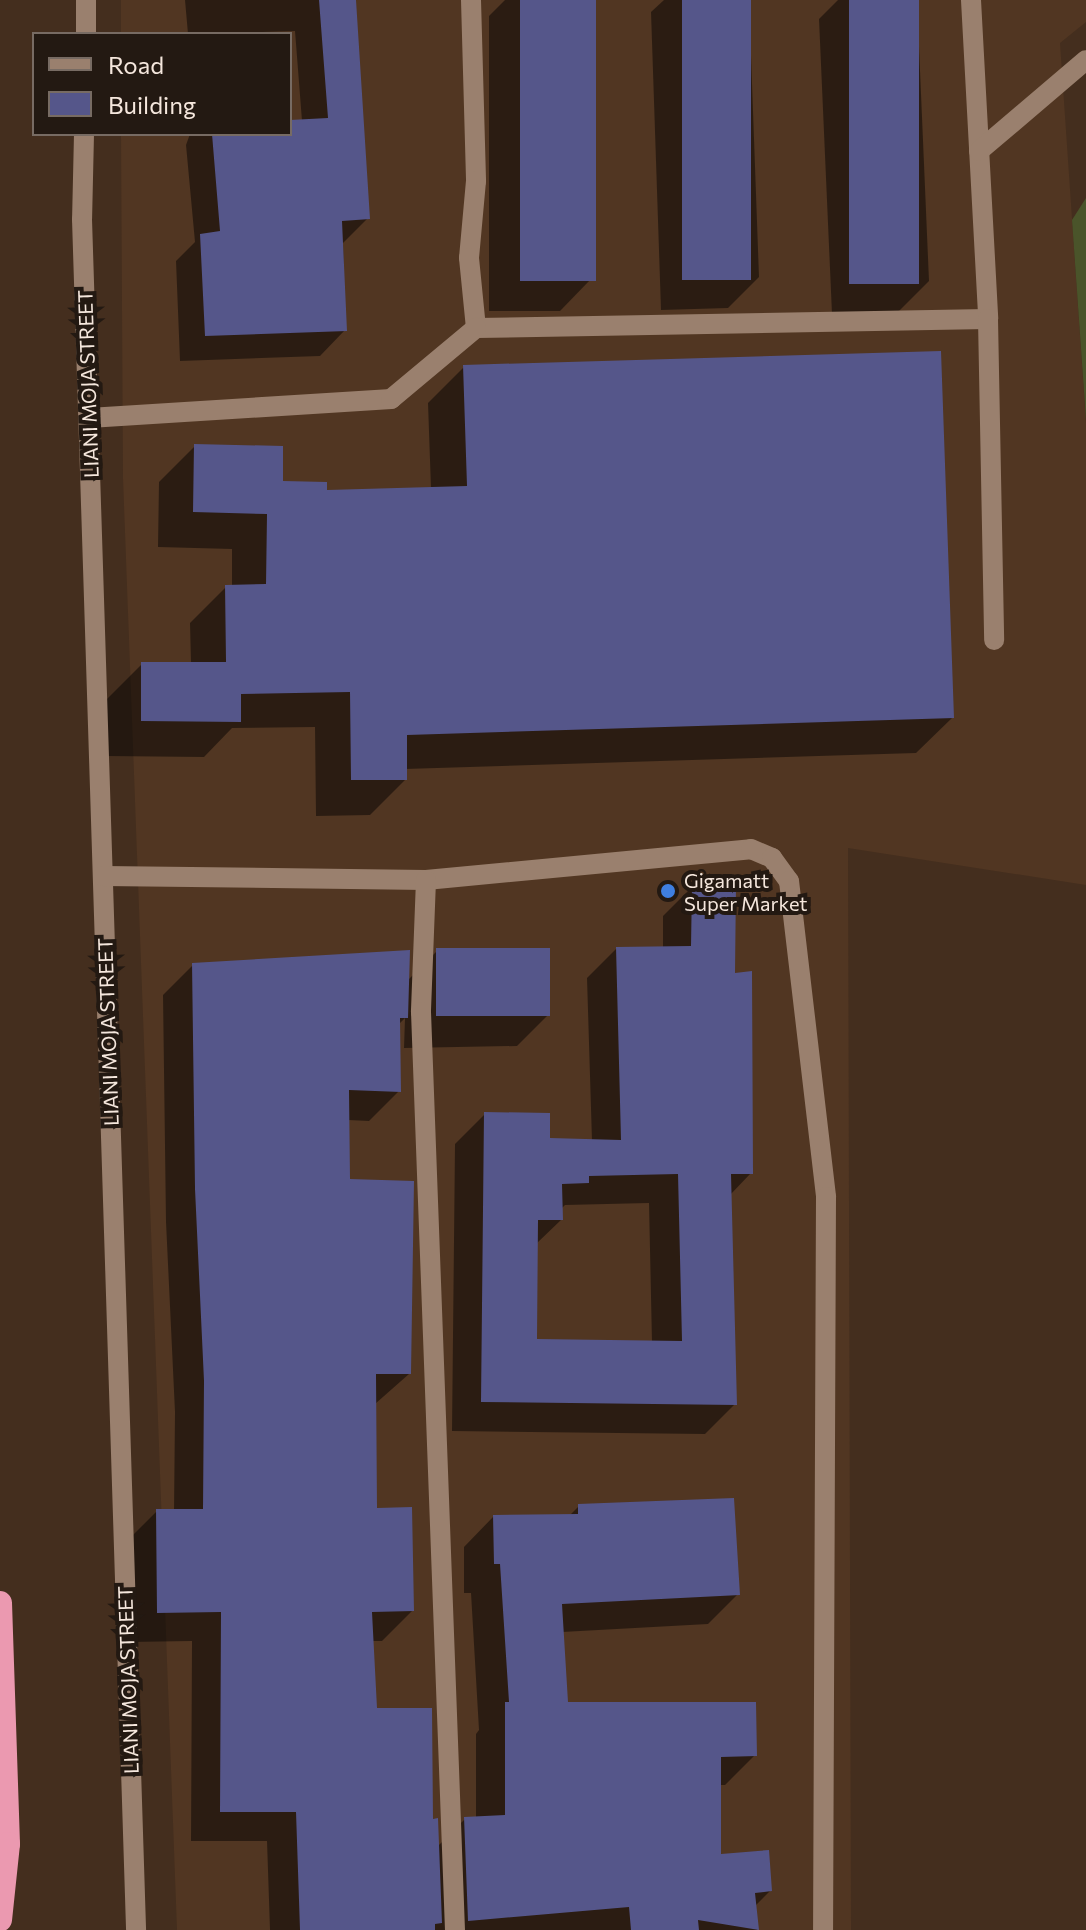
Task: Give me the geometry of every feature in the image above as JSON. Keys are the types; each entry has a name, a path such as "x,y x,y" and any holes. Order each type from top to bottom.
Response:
{"highway":[{"path":"0,1603 8,1844 0,1920"}],"street":[{"path":"86,0 86,32"},
{"path":"471,0 476,181 469,258 476,328"},
{"path":"971,0 988,319 994,640"},
{"path":"979,151 1086,60"},
{"name":"LIANI MOJA STREET","path":"84,136 82,219 136,1930"},
{"path":"89,418 391,399 476,328 988,319"},
{"path":"103,876 426,880 751,849 772,858 789,881 826,1197 823,1930"},
{"path":"426,880 421,1012 455,1930"}],"shaded area":[{"path":"121,0 1086,0 1086,22 1060,43 1086,423 1086,885 848,848 851,1930 177,1930 123,478 121,136 292,136 292,32 121,32"}],"green space":[{"path":"1086,198 1086,420 1072,220"}],"building":[{"path":"319,0 356,0 370,219 342,221 347,331 205,336 200,234 220,231 212,136 292,136 292,120 328,118"},
{"path":"520,0 596,0 596,281 520,281"},
{"path":"682,0 751,0 751,280 682,280"},
{"path":"849,0 919,0 919,284 849,284"},
{"path":"941,351 954,718 407,735 407,780 351,780 350,692 241,694 241,722 141,721 141,662 226,662 225,585 266,584 267,514 193,512 194,444 283,446 283,481 327,482 327,490 467,486 463,365"},
{"path":"692,884 736,885 735,973 752,971 753,1174 731,1174 737,1405 481,1402 484,1112 550,1113 550,1138 621,1140 616,947 691,946","holes":["678,1174 682,1341 537,1339 538,1220 563,1220 562,1184 589,1183 589,1176"]},
{"path":"436,948 550,948 550,1016 436,1016"},
{"path":"410,950 408,1018 400,1018 401,1092 349,1090 350,1179 414,1181 411,1374 376,1374 377,1508 412,1507 414,1611 372,1612 377,1708 432,1708 433,1819 438,1818 442,1923 435,1924 435,1930 300,1930 296,1812 220,1812 221,1612 157,1613 156,1509 203,1509 204,1381 195,1189 192,963"},
{"path":"734,1498 740,1595 562,1604 568,1702 756,1702 757,1756 721,1757 721,1854 769,1850 772,1891 755,1893 759,1930 698,1920 699,1930 631,1930 629,1907 468,1921 464,1817 505,1815 505,1702 509,1702 500,1564 494,1564 493,1515 578,1514 578,1504"}],"place":[{"name":"Gigamatt Super Market","path":"668,891"}]}
